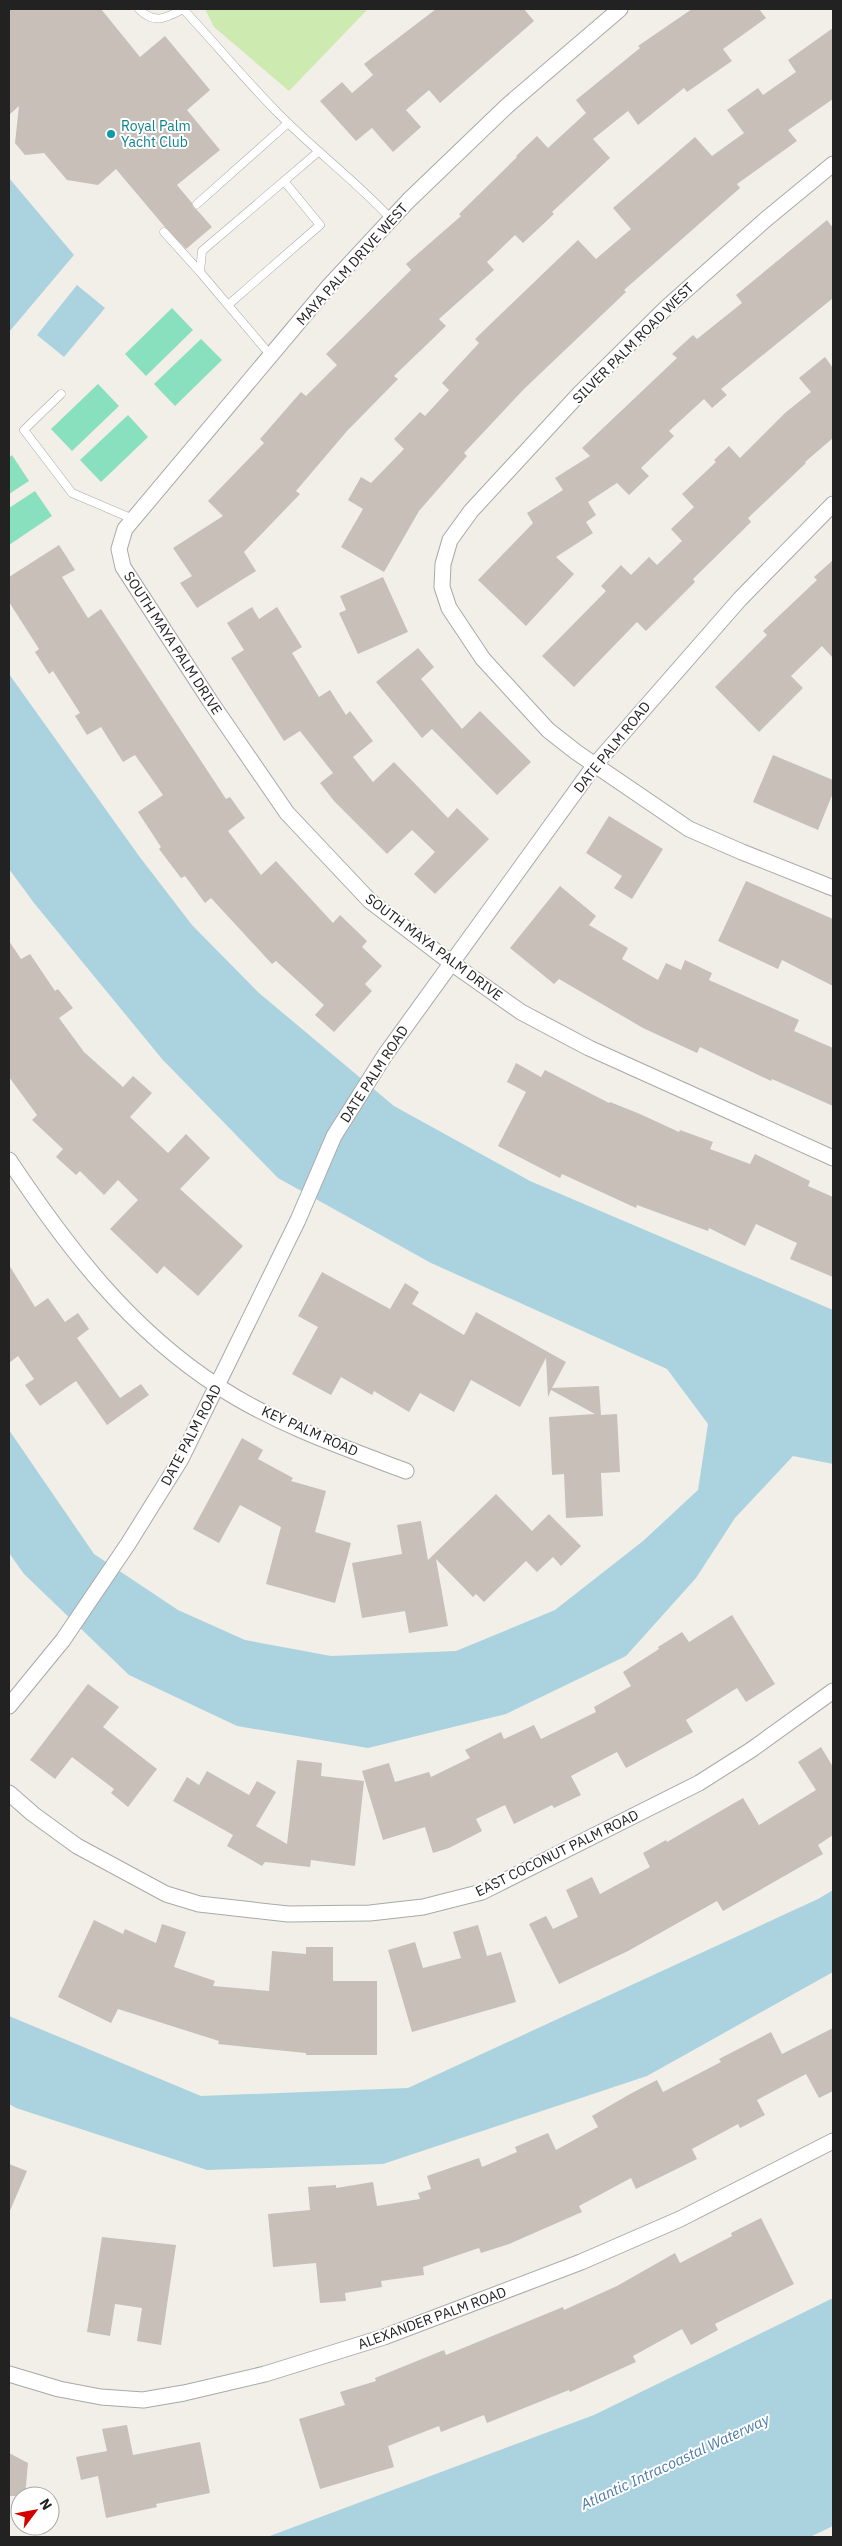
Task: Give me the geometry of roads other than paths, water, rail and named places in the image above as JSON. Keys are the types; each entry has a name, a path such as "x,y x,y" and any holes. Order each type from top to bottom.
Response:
{"street":[{"name":"MAYA PALM DRIVE WEST","path":"119,550 125,529 329,286 391,220 508,105 620,9"},
{"name":"SILVER PALM ROAD WEST","path":"833,164 765,220 667,307 580,394 471,511 450,540 442,564 442,587 449,608 461,628 508,688 548,730 594,766 689,829 833,888"},
{"name":"DATE PALM ROAD","path":"9,1706 63,1640 128,1544 181,1460 298,1220 334,1136 385,1055 450,962 594,766 740,599 833,504"},
{"name":"SOUTH MAYA PALM DRIVE","path":"119,550 123,567 210,701 287,813 335,867 370,901 450,962 521,1012 588,1048 833,1158"},
{"name":"KEY PALM ROAD","path":"9,1160 53,1226 90,1274 161,1345 217,1386 317,1438 406,1471"},
{"name":"EAST COCONUT PALM ROAD","path":"9,1793 33,1814 77,1846 166,1894 199,1904 288,1914 370,1913 423,1907 482,1892 699,1783 752,1750 833,1691"},
{"name":"ALEXANDER PALM ROAD","path":"9,2374 59,2389 143,2400 184,2393 265,2374 384,2337 581,2262 680,2219 833,2141"}],"lane":[{"path":"138,9 156,20 164,19 183,9 288,123 318,152 367,192 391,220"},
{"path":"197,204 288,123"},
{"path":"200,272 202,251 318,152"},
{"path":"228,305 320,225 284,181"},
{"path":"164,232 272,356"},
{"path":"61,394 24,430 72,493 133,520"}],"water":[{"path":"9,178 74,255 9,332"},
{"path":"77,285 105,308 64,357 37,335"},
{"path":"9,674 139,856 192,925 259,993 394,1106 530,1181 833,1310 833,1464 793,1456 735,1518 696,1578 626,1656 506,1714 368,1748 237,1726 129,1675 24,1574 9,1553 9,1430 94,1554 178,1610 245,1640 331,1656 456,1651 555,1610 643,1541 698,1490 708,1424 667,1369 431,1263 278,1178 162,1059 34,903 9,869"},
{"path":"833,1890 833,1972 647,2076 383,2164 207,2170 16,2108 9,2104 9,2016 201,2096 408,2088 818,1899"},
{"name":"Atlantic Intracoastal Waterway","path":"833,2298 833,2526 810,2537 267,2537 594,2415"}],"place":[{"name":"Royal Palm Yacht Club","path":"111,134"}]}
